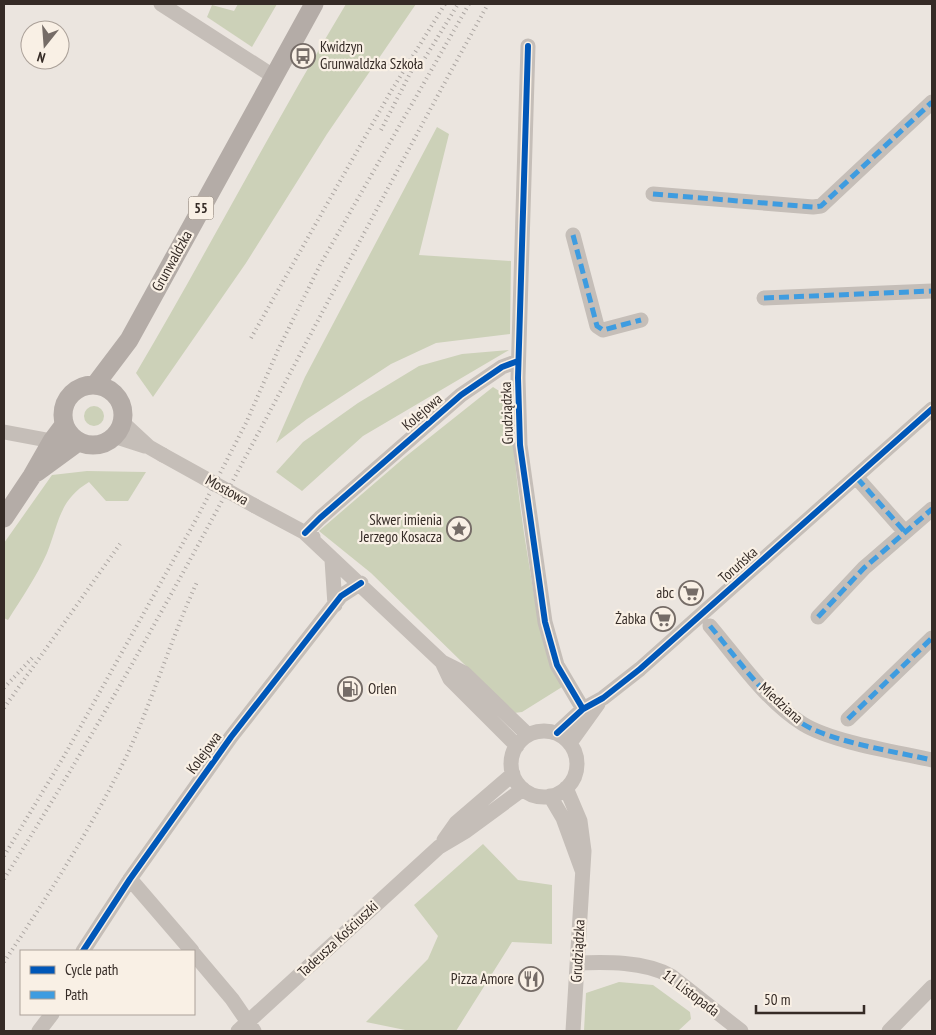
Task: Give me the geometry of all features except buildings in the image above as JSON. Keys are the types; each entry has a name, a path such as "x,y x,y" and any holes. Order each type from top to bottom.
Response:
{"main road":[{"name":"55","path":"274,76 314,4"},
{"name":"Grunwaldzka","path":"95,385 129,340 274,76"},
{"name":"Grunwaldzka","path":"112,392 129,340"},
{"path":"95,385 112,392 119,401 122,411 118,429 98,445 78,442 64,425 63,414 69,397 83,387 95,385"},
{"path":"4,518 64,425"},
{"path":"32,476 78,442"}],"street":[{"path":"161,4 274,76"},
{"name":"Grudziądzka","path":"528,46 518,362 520,445 545,622 557,665 583,709"},
{"path":"653,194 813,207 821,206 930,109"},
{"path":"573,234 597,326 603,330 641,320"},
{"path":"764,298 932,291"},
{"name":"Kolejowa","path":"305,533 461,395 502,367 518,362"},
{"name":"Toruńska","path":"557,733 583,709 603,698 640,670 932,409"},
{"name":"Mostowa","path":"118,429 337,552 356,570 361,584"},
{"path":"4,432 52,441"},
{"path":"856,478 905,532"},
{"path":"818,617 864,568 932,509"},
{"name":"Mostowa","path":"305,533 442,662 464,673 528,735"},
{"path":"332,560 334,605"},
{"name":"Kolejowa","path":"84,950 130,879 231,737 341,596 361,584"},
{"name":"Miedziana","path":"710,626 769,694 804,724 830,735 932,760"},
{"path":"848,719 932,638"},
{"name":"Mostowa","path":"442,662 450,679 517,746"},
{"name":"Toruńska","path":"570,743 603,698"},
{"path":"537,732 557,733 570,743 574,751 576,771 566,788 550,796 540,796 523,789 513,774 512,754 528,735 537,732"},
{"name":"Tadeusza Kościuszki","path":"246,1028 439,847 456,823 513,774"},
{"name":"Grudziądzka","path":"566,788 584,836 573,1031"},
{"name":"Tadeusza Kościuszki","path":"439,847 466,831 523,789"},
{"name":"Grudziądzka","path":"550,796 563,818 582,871"},
{"path":"130,879 191,950"},
{"path":"195,954 232,999 246,1028"},
{"name":"11 Listopada","path":"576,963 644,966 659,969 671,976 740,1031"},
{"path":"888,1031 932,987"},
{"path":"40,1031 51,1015"}],"green space":[{"path":"238,4 277,4 252,47 207,17 212,5 234,11"},
{"path":"346,4 416,4 327,134 246,263 153,397 136,373"},
{"path":"437,127 449,134 419,255 511,261 510,334 436,343 391,364 307,419 276,443 305,377"},
{"path":"509,350 363,436 302,491 276,472 303,442 358,403 419,366 462,354"},
{"path":"493,387 510,398 519,498 534,592 544,639 562,687 522,712 514,713 371,573 319,531 405,457"},
{"path":"94,406 101,409 104,416 101,423 94,426 87,423 84,416 87,409"},
{"path":"87,471 146,472 128,501 106,501 89,482 71,496 61,513 39,570 8,620 4,618 4,543 52,475"},
{"path":"483,844 518,880 552,885 552,944 512,942 456,1031 410,1031 366,1022 428,959 438,936 414,905"},
{"path":"619,982 653,985 690,1012 691,1019 678,1031 584,1031 586,993"}],"railway":[{"path":"251,338 390,93 445,4"},
{"path":"425,58 458,4"},
{"path":"4,856 63,758 198,516 246,423 278,350 320,265 469,4"},
{"path":"4,879 69,772 193,555 488,4"},
{"path":"381,130 415,64"},
{"path":"4,708 120,544"},
{"path":"4,962 69,861 127,755 197,582"},
{"path":"4,688 34,656"}],"marked path":[{"path":"653,194 813,207 821,206 932,102"},
{"path":"573,235 597,326 603,330 641,320"},
{"path":"764,298 932,291"},
{"path":"857,478 905,532"},
{"path":"818,617 864,568 932,509"},
{"path":"710,626 765,692 803,724 847,741 932,760"},
{"path":"848,719 932,638"}],"cycle path":[{"path":"528,46 518,378 520,445 545,622 557,665 583,709"},
{"path":"305,533 461,395 502,367 518,361"},
{"path":"557,733 583,709 603,698 640,669 932,409"},
{"path":"84,950 130,879 231,737 341,596 361,583"}],"place":[{"name":"Kwidzyn Grunwaldzka Szkoła","path":"303,56"},
{"name":"Skwer imienia Jerzego Kosacza","path":"459,529"},
{"name":"abc","path":"691,593"},
{"name":"Żabka","path":"663,619"},
{"name":"Orlen","path":"350,689"},
{"name":"Pizza Amore","path":"531,979"}]}
